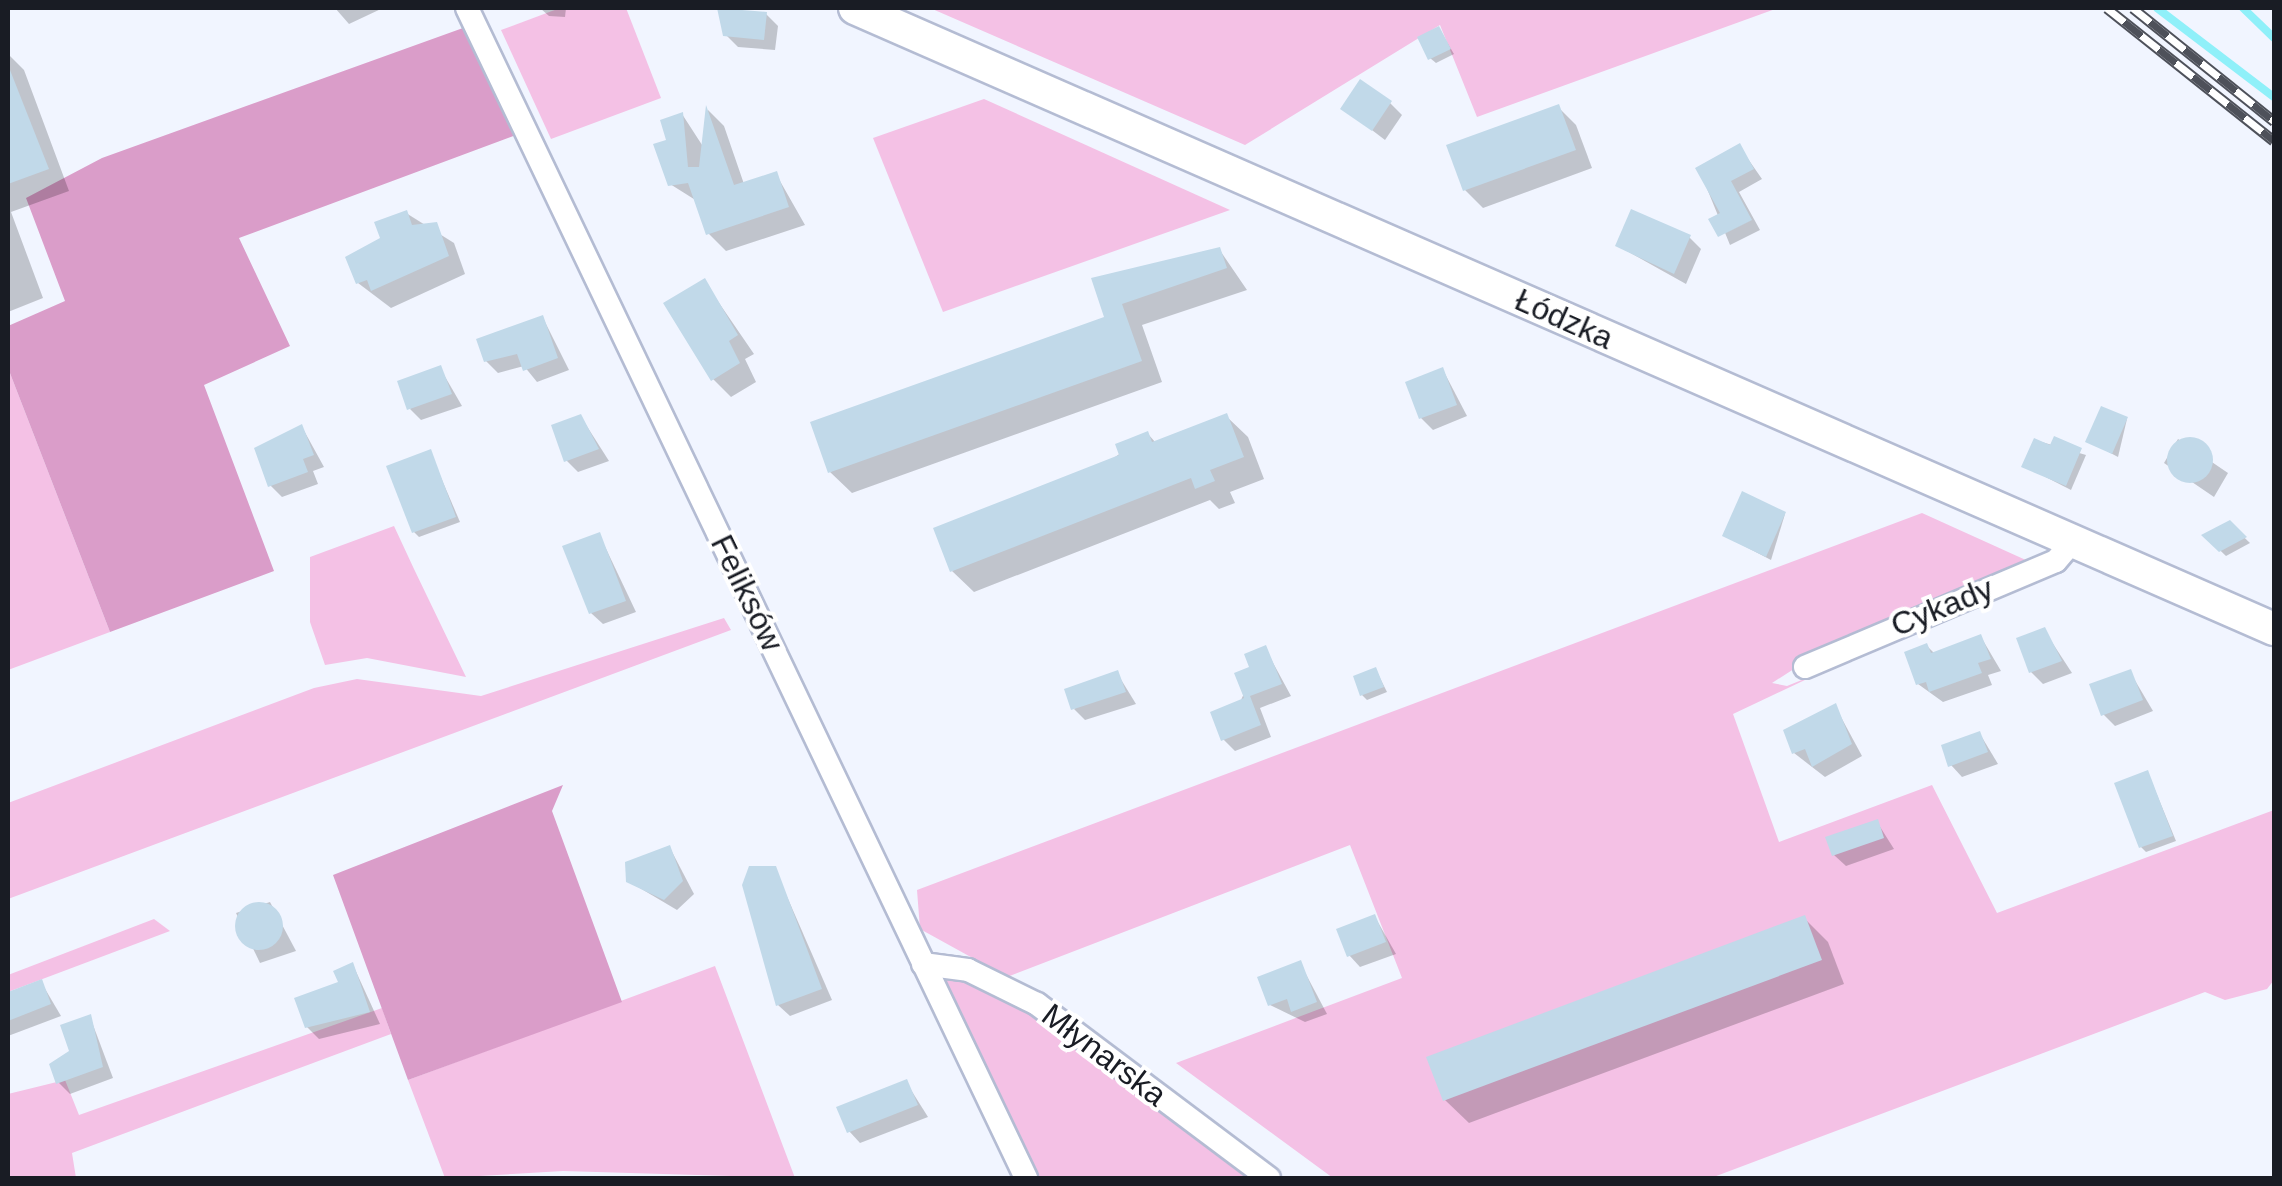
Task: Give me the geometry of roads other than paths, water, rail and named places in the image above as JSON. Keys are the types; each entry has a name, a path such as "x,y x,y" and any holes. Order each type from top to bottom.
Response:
{"main road":[{"name":"Łódzka","path":"855,8 2274,629"}],"street":[{"name":"Feliksów","path":"467,8 1026,1178"},
{"name":"Cykady","path":"1805,667 2056,561 2073,541"},
{"name":"Młynarska","path":"923,964 968,970 1036,1004 1269,1178"}],"waterway":[{"path":"2157,8 2274,97"},
{"path":"2243,8 2274,38"}],"railway":[{"path":"2107,8 2274,141"},
{"path":"2133,8 2274,121"}]}
